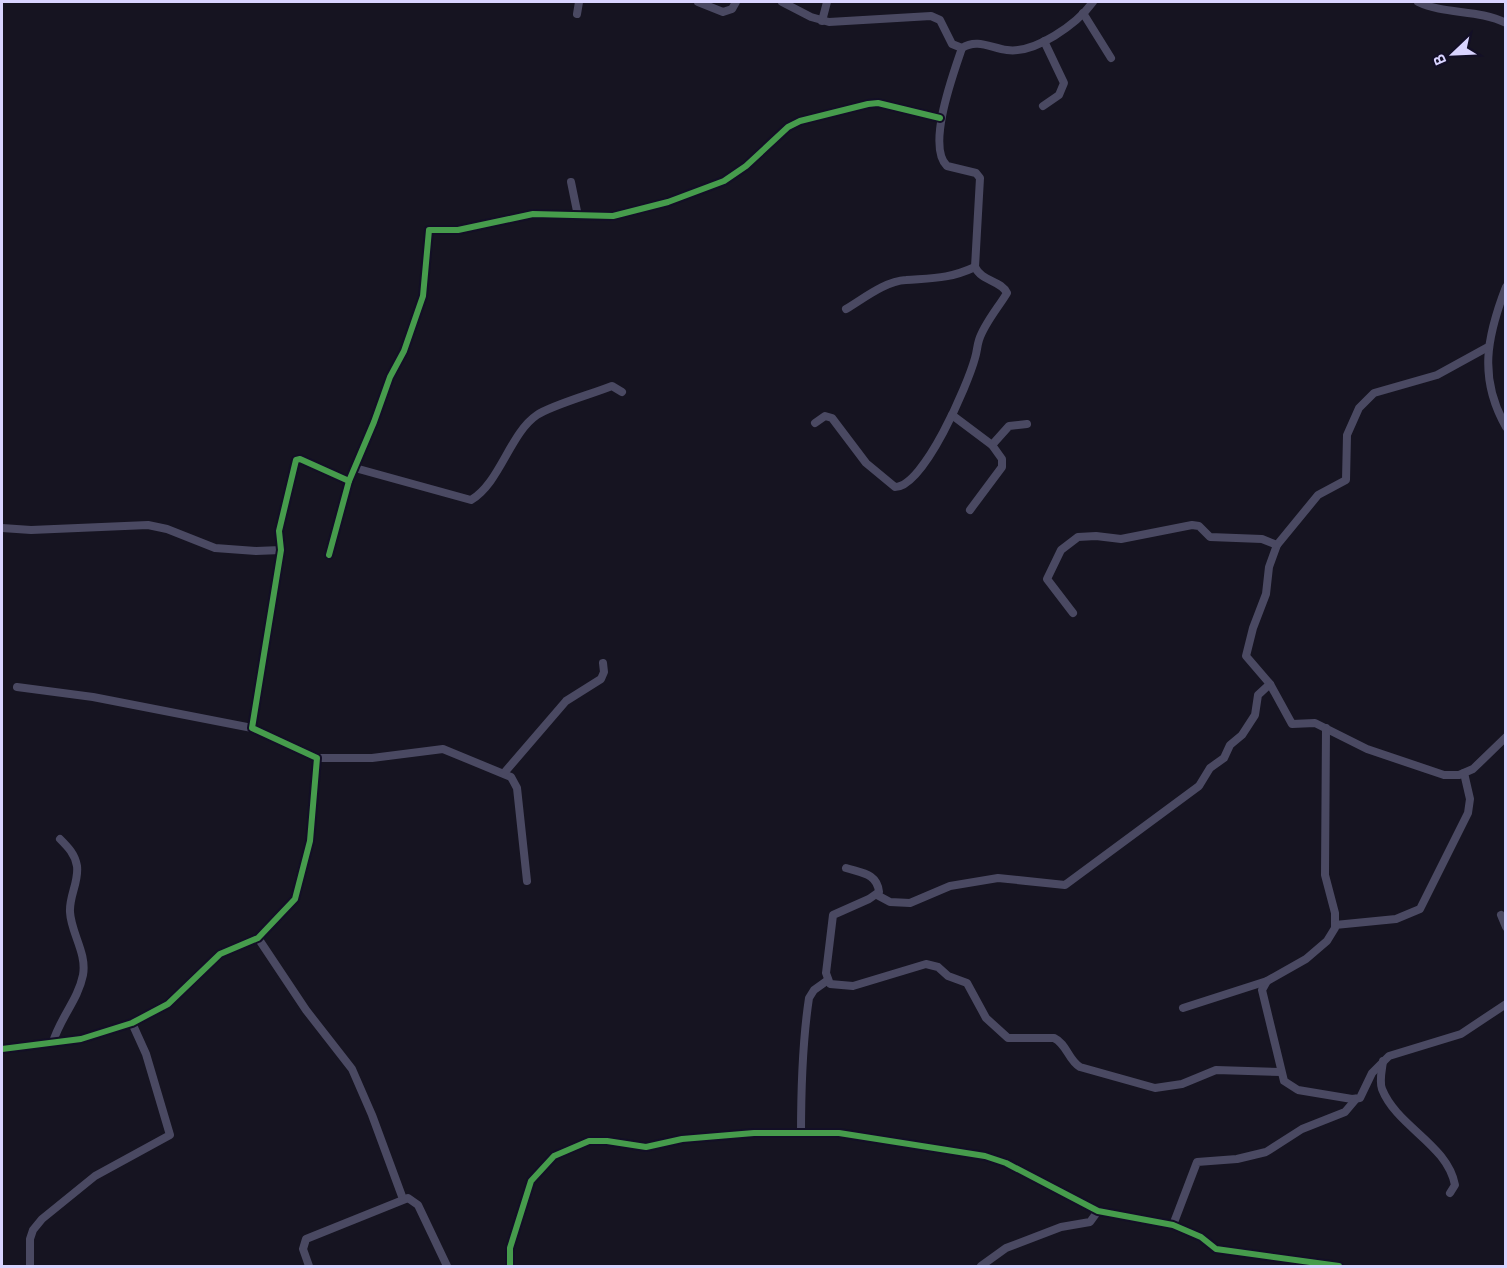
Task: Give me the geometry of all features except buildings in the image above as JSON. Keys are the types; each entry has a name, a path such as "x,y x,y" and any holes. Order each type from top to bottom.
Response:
{"street":[{"path":"577,14 579,2"},
{"path":"698,2 723,12 732,9 736,2"},
{"path":"782,2 822,21 877,21 931,16 940,20 952,44 962,48"},
{"path":"822,21 827,2"},
{"path":"815,423 825,416 832,418 866,463 890,483 899,487 905,484 923,464 952,415 975,358 979,339 1007,293 1005,288 982,278 975,267 980,178 976,173 944,164 940,118 962,48 971,43 1017,50 1031,49 1083,13 1093,2"},
{"path":"1418,2 1427,6 1474,12 1506,23"},
{"path":"1083,13 1111,58"},
{"path":"1043,106 1059,95 1064,83 1044,41"},
{"path":"329,555 349,481 390,377 404,351 423,296 429,230 458,230 533,214 578,216 626,213 668,202 724,182 746,166 788,127 800,121 878,103 940,118"},
{"path":"571,182 578,216"},
{"path":"846,309 873,292 897,282 954,277 975,267"},
{"path":"1506,287 1491,327 1488,347 1492,390 1506,427"},
{"path":"1488,347 1437,375 1374,393 1359,408 1347,435 1346,480 1318,495 1277,545 1269,567 1266,594 1246,652 1250,662 1270,684 1292,724 1316,723 1367,749 1436,773 1464,773 1478,765 1506,737"},
{"path":"355,468 471,500 483,489 537,415 612,386 622,392"},
{"path":"952,415 1000,453 1002,467 970,510"},
{"path":"992,445 1009,426 1027,424"},
{"path":"252,728 281,550 279,531 296,460 300,459 349,481"},
{"path":"2,528 32,530 148,525 167,529 215,548 229,551 281,550"},
{"path":"1073,613 1047,579 1061,550 1078,537 1088,535 1121,539 1192,525 1199,526 1210,537 1262,539 1277,545"},
{"path":"504,773 566,701 601,679 604,672 603,663"},
{"path":"1270,684 1258,695 1255,715 1242,735 1230,745 1224,758 1210,768 1199,786 1065,885 998,878 950,886 910,903 890,902 877,896 833,915 826,974 828,980 835,986 853,986 919,964 932,964 948,976 966,983 986,1018 1008,1038 1054,1038 1059,1041 1070,1060 1080,1067 1155,1088 1182,1084 1216,1070 1281,1072"},
{"path":"17,687 93,697 252,728 317,758 372,758 443,749 511,777 517,788 527,881"},
{"path":"1183,1008 1268,981 1306,959 1327,941 1335,925 1325,875 1326,728"},
{"path":"2,1049 81,1039 132,1023 168,1004 220,954 258,938 294,899 310,841 317,758"},
{"path":"1335,925 1396,919 1420,909 1468,813 1470,799 1464,773"},
{"path":"52,1042 58,1024 74,1001 84,973 83,960 70,915 77,864 70,849 60,839"},
{"path":"846,868 870,874 877,884 877,896"},
{"path":"1501,915 1506,927"},
{"path":"258,938 306,1010 352,1069 404,1199"},
{"path":"801,1134 801,1070 808,1003 814,990 828,980"},
{"path":"1268,981 1263,994 1284,1081 1298,1090 1356,1099"},
{"path":"1173,1225 1197,1162 1237,1159 1266,1152 1302,1129 1345,1113 1356,1099 1363,1096 1372,1074 1389,1056 1461,1034 1506,1004"},
{"path":"30,1266 30,1239 33,1230 42,1219 95,1176 170,1135 146,1054 132,1023"},
{"path":"1383,1062 1383,1090 1402,1118 1430,1143 1450,1172 1455,1185 1450,1193"},
{"path":"510,1266 510,1248 531,1181 544,1164 563,1152 596,1140 646,1147 682,1139 754,1133 839,1133 985,1156 1006,1163 1098,1211 1173,1225 1201,1237 1216,1249 1340,1266"},
{"path":"309,1266 303,1249 306,1239 404,1199 412,1199 418,1205 447,1266"},
{"path":"981,1266 1006,1248 1061,1227 1090,1222 1098,1211"}],"cycle path":[{"path":"329,555 349,481 390,377 404,351 423,296 429,230 458,230 533,214 613,216 668,202 724,181 746,166 788,127 800,121 868,104 878,103 940,118"},
{"path":"2,1049 81,1039 132,1023 168,1004 220,954 258,938 295,899 310,841 317,758 252,728 281,550 279,531 296,460 300,459 349,481"},
{"path":"510,1266 510,1248 531,1181 554,1156 589,1141 607,1141 646,1147 682,1139 754,1133 839,1133 985,1156 1006,1163 1098,1211 1173,1225 1201,1237 1216,1249 1339,1266"}]}
